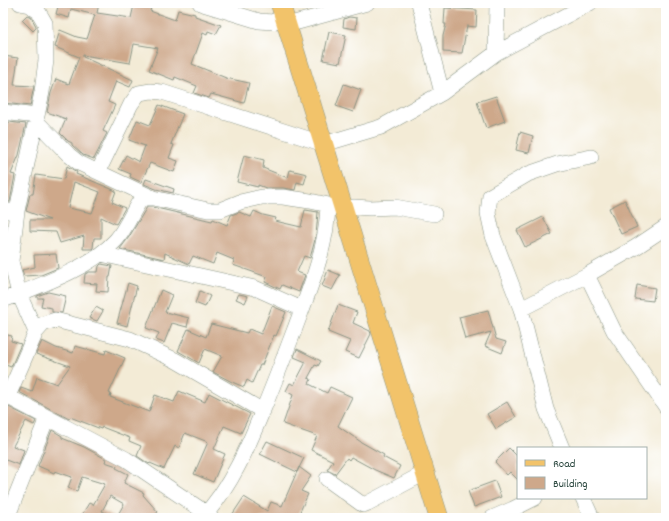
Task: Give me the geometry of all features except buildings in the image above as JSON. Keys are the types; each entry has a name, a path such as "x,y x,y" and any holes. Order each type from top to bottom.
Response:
{"main road":[{"path":"281,12 319,142 335,206 429,518"},
{"path":"335,206 438,518"}],"street":[{"path":"20,3 28,5 38,11 45,23 46,60 42,92 37,118 10,211 10,261 19,294 36,332"},
{"path":"200,3 259,21 273,22 281,12 367,3"},
{"path":"419,3 442,93"},
{"path":"496,53 497,3"},
{"path":"98,172 131,104 139,93 151,91 162,92 319,142 381,127 442,93 496,53 590,3"},
{"path":"3,112 37,118 69,155 79,163 153,198"},
{"path":"562,447 546,409 521,309 493,236 488,213 490,196 528,174 557,164 591,157"},
{"path":"3,300 74,270 101,254 116,241 139,202 144,198 153,198 208,210 220,210 240,202 262,197 289,198 335,206 395,207 434,214"},
{"path":"263,411 175,360 130,339 55,320 43,324 36,332 5,395 126,459 206,516 223,492 247,450 263,411 280,368 316,271 328,225 335,206"},
{"path":"521,309 587,275 636,247 666,227"},
{"path":"101,254 255,288 302,309"},
{"path":"587,275 614,331 666,407"},
{"path":"7,518 47,418"},
{"path":"327,479 363,504 368,503 417,477"},
{"path":"492,518 533,499"},
{"path":"583,499 592,518"}]}
